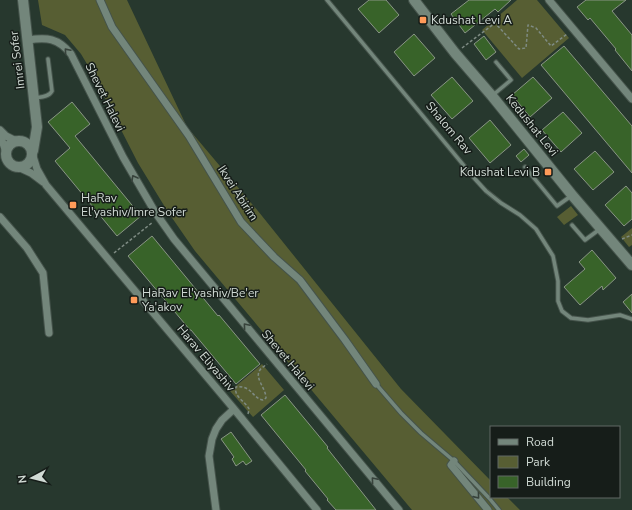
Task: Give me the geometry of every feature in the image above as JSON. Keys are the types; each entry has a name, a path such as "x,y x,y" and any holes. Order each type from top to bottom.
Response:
{"street":[{"name":"Imrei Sofer","path":"23,0 36,117"},
{"name":"Ikvei Abirim","path":"100,0 112,27 189,136 241,222 274,257 300,280 376,384"},
{"name":"Kedushat Levi","path":"414,0 455,53 492,96 600,229 631,261"},
{"path":"552,1 573,29 632,100"},
{"name":"Shevet Halevi","path":"28,40 44,38 53,40 62,45 70,54 138,185 184,252 399,510"},
{"path":"6,152 9,145 30,131 36,117"},
{"path":"18,167 26,166 32,160 37,126 36,117"},
{"path":"0,130 6,136 27,142 33,153 37,169 46,185"},
{"path":"0,135 10,164 30,173 46,185"},
{"name":"Harav Eliyashiv","path":"46,185 317,510"},
{"path":"0,217 27,248 43,273 49,333"},
{"path":"216,510 209,456 212,439 222,420 234,409"},
{"path":"454,461 451,465 488,510"}],"lane":[{"name":"Shalom Rav","path":"327,0 475,179 486,191 520,215 536,229 553,256 558,281 558,301 562,311 571,318 588,320 620,315 632,319"},
{"path":"34,99 46,96 52,91 48,59"},
{"path":"492,96 511,80 496,62"},
{"path":"525,167 557,206 572,195"},
{"path":"572,225 585,240 600,229"},
{"path":"376,384 401,413 421,433 454,461 499,510"}],"path":[{"path":"455,53 495,23 519,49 526,48 528,25 536,28 551,46 573,29"},
{"path":"108,258 159,217"},
{"path":"243,420 250,409 236,393 236,387 241,386 245,388 252,392 259,400 266,398 264,388 258,379 258,375 260,370 273,359"}],"green space":[{"path":"38,0 127,0 187,127 258,211 401,389 490,480 490,498 508,498 520,510 412,510 195,251 168,212 138,163 81,54 65,35 42,25"},
{"path":"517,0 537,0 569,38 522,78 482,30"},
{"path":"571,206 578,215 564,225 557,217"},
{"path":"632,228 632,245 629,247 621,237"},
{"path":"262,364 284,390 253,417 230,391"}],"building":[{"path":"369,0 386,0 399,15 379,33 358,9"},
{"path":"469,0 511,0 498,12 495,9 465,33 451,14"},
{"path":"586,0 626,0 612,11 632,35 632,71 590,18 588,20 577,7"},
{"path":"414,34 435,58 414,76 394,52"},
{"path":"484,36 496,52 486,60 474,44"},
{"path":"564,46 632,126 632,173 541,65"},
{"path":"452,77 473,101 452,119 431,95"},
{"path":"533,77 552,98 530,117 512,95"},
{"path":"72,102 90,124 75,136 141,216 117,236 55,161 70,148 48,122"},
{"path":"563,112 582,133 561,152 542,130"},
{"path":"490,120 511,145 490,163 469,138"},
{"path":"524,149 529,155 521,162 516,156"},
{"path":"595,151 614,172 593,190 574,169"},
{"path":"626,186 632,193 632,219 624,226 605,205"},
{"path":"152,236 260,364 236,384 128,256"},
{"path":"592,250 616,278 603,290 602,286 580,305 564,287 585,269 579,262"},
{"path":"632,294 632,313 623,302"},
{"path":"285,395 328,447 327,448 376,510 336,510 327,500 328,499 305,471 306,470 261,415"},
{"path":"231,432 252,461 246,465 243,461 236,466 232,459 234,457 221,439"}],"place":[{"name":"Kdushat Levi A","path":"423,20"},
{"name":"Kdushat Levi B","path":"548,172"},
{"name":"HaRav El'yashiv/Imre Sofer","path":"73,205"},
{"name":"HaRav El'yashiv/Be'er Ya'akov","path":"134,300"}]}
